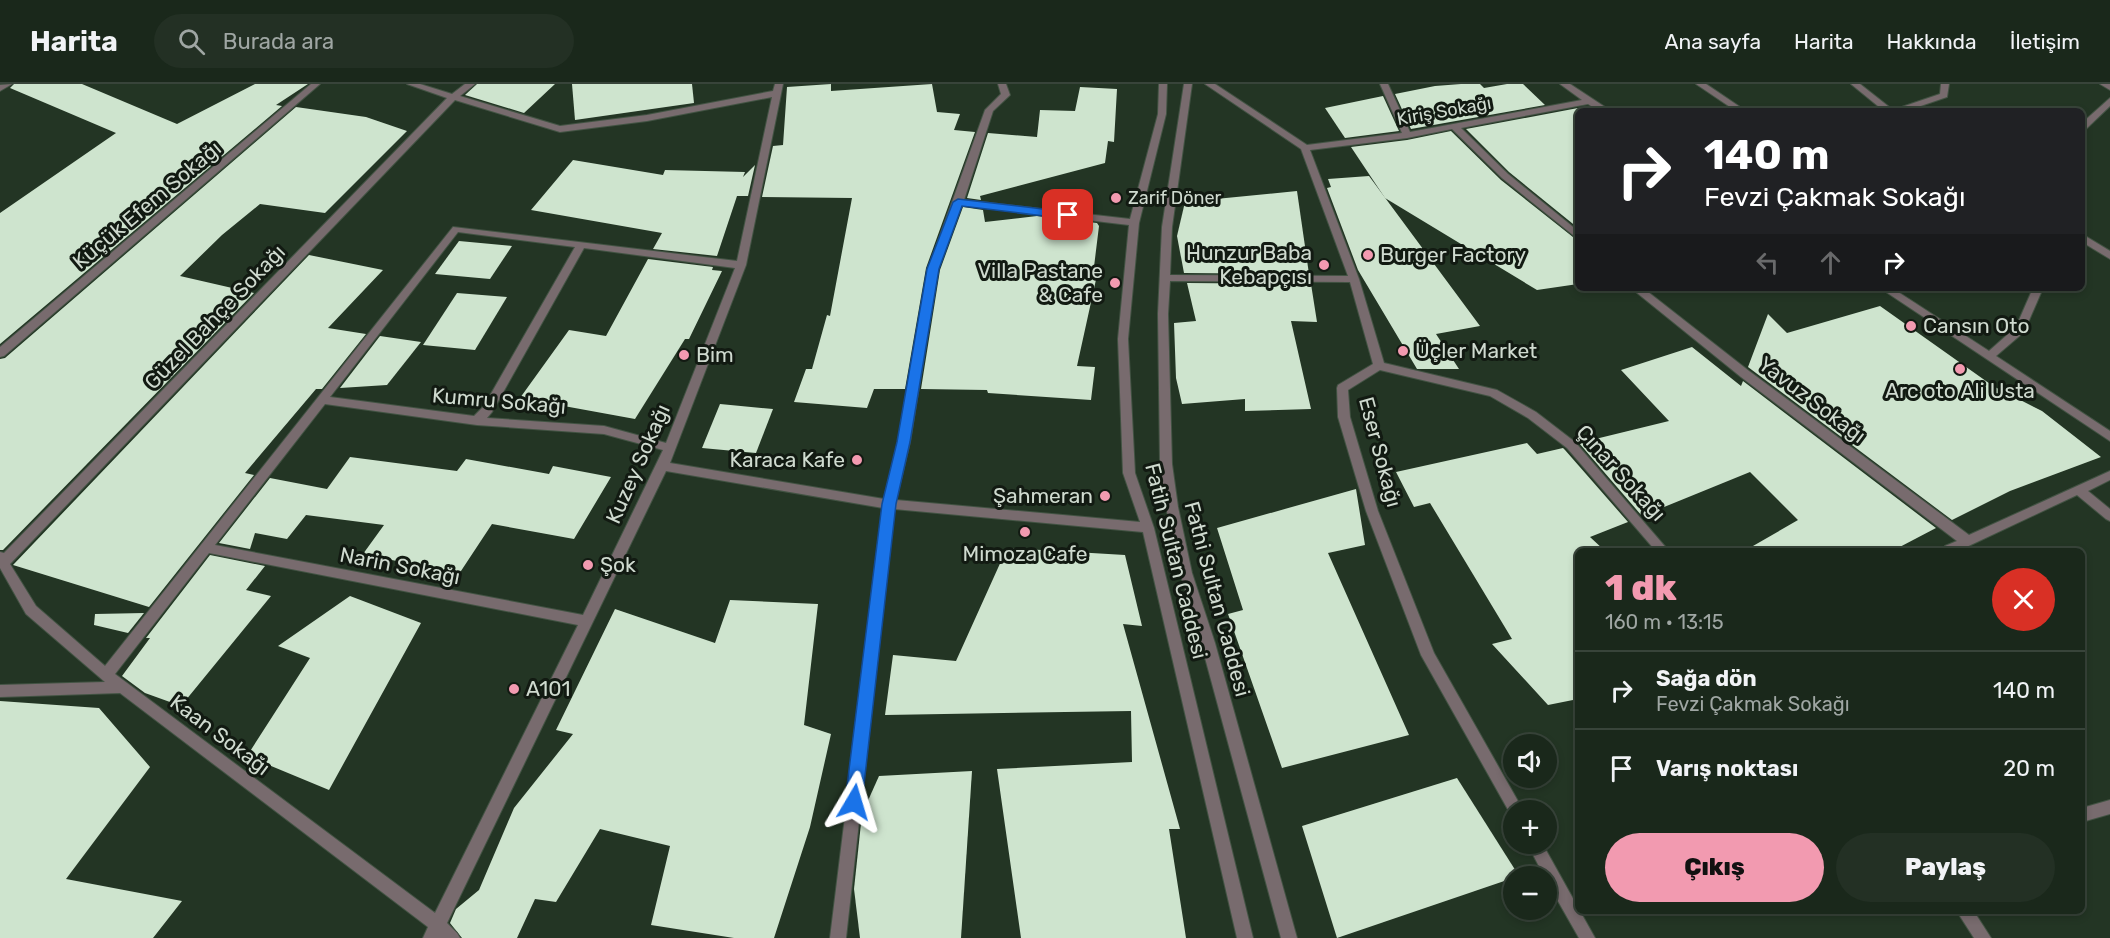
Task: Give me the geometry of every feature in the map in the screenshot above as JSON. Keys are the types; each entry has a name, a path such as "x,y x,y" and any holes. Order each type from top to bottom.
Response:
{"street":[{"path":"0,88 8,84"},
{"name":"Küçük Efem Sokağı","path":"0,353 316,84"},
{"path":"411,84 560,129 647,118 778,89"},
{"name":"Güzel Bahçe Sokağı","path":"1,561 453,97 471,84"},
{"path":"838,938 889,504 904,442 933,269 988,110 1006,95 1002,84"},
{"name":"Fatih Sultan Caddesi","path":"1163,84 1162,114 1134,223 1123,339 1129,473 1148,528 1245,938"},
{"name":"Fathi Sultan Caddesi","path":"1188,84 1167,227 1163,314 1167,464 1172,507 1186,573 1208,643 1289,938"},
{"path":"1209,84 1305,148"},
{"path":"1384,84 1407,135"},
{"path":"1564,84 1600,108"},
{"path":"1700,84 1737,108"},
{"path":"1855,84 1885,108"},
{"path":"1906,108 1944,95 1946,84"},
{"path":"2104,84 2110,87"},
{"name":"Kuzey Sokağı","path":"434,931 663,466 741,265 778,89"},
{"name":"Kiriş Sokağı","path":"1305,148 1407,135 1588,101"},
{"path":"2085,125 2110,101"},
{"path":"1454,126 1505,176 1575,234"},
{"name":"Eser Sokağı","path":"1305,148 1354,279 1379,366 1342,388 1344,417 1372,511 1428,655 1510,800"},
{"path":"958,202 1134,223"},
{"path":"106,675 456,229 741,265"},
{"path":"2085,239 2110,256"},
{"path":"477,421 488,409 581,245"},
{"path":"1165,278 1354,279"},
{"name":"Yavuz Sokağı","path":"1640,291 1745,374 1967,541"},
{"path":"1890,291 2110,437"},
{"path":"1989,357 2020,329 2037,291"},
{"name":"Çınar Sokağı","path":"1379,366 1493,393 1532,415 1571,445 1660,548"},
{"name":"Kumru Sokağı","path":"322,400 477,421 604,430 670,448"},
{"path":"663,466 889,504 1148,528"},
{"path":"1953,548 2110,475"},
{"path":"2078,489 2110,516"},
{"name":"Narin Sokağı","path":"206,548 587,621"},
{"name":"Kaan Sokağı","path":"1,561 31,610 106,675 434,931 452,938"},
{"path":"0,691 122,687"},
{"path":"2085,814 2110,807"},
{"path":"1540,854 1587,938"},
{"path":"1966,914 1983,938"}],"building":[{"path":"14,84 82,84 177,124 255,84 308,84 276,105 282,106 0,344 0,213 116,133 10,88"},
{"path":"477,84 555,84 524,113 465,95"},
{"path":"572,84 692,84 694,103 575,120"},
{"path":"831,84 831,91 932,84 937,112 960,114 954,130 975,132 926,268 905,389 874,389 867,408 794,402 806,369 812,369 827,315 830,316 852,198 762,197 773,146 783,145 787,87"},
{"path":"1480,84 1484,88 1523,84 1545,105 1411,129 1395,94 1435,86"},
{"path":"1080,87 1117,89 1114,142 1108,141 1105,163 980,196 981,200 967,198 988,133 1037,137 1040,110 1075,111"},
{"path":"1383,96 1399,131 1345,138 1325,108"},
{"path":"296,107 366,117 407,131 325,213 260,204 222,235 180,276 254,293 3,550 0,550 0,359 5,358"},
{"path":"1575,109 1575,226 1509,172 1466,129"},
{"path":"1451,131 1501,180 1575,239 1575,284 1537,290 1385,198 1351,147 1407,140"},
{"path":"573,160 663,175 665,170 745,172 743,177 755,165 748,196 737,196 717,256 653,249 662,233 531,210"},
{"path":"1369,176 1480,326 1436,334 1459,369 1417,369 1358,270 1327,188 1331,187 1328,179"},
{"path":"1297,191 1309,274 1184,273 1177,236 1185,202"},
{"path":"963,207 983,210 985,222 1037,216 1097,223 1099,226 1093,275 1097,275 1077,366 1095,367 1091,400 988,393 987,390 921,389 940,270"},
{"path":"459,241 512,246 490,279 435,274"},
{"path":"309,255 383,270 328,328 366,334 322,389 316,389 245,473 254,475 149,607 13,565"},
{"path":"648,259 713,267 712,270 722,271 689,339 685,339 635,419 520,398 569,330 606,336"},
{"path":"1187,283 1311,284 1317,322 1291,321 1311,409 1245,411 1245,399 1182,404 1176,378 1174,323 1196,321"},
{"path":"457,293 507,297 475,350 423,345"},
{"path":"1880,306 1993,386 2042,411 2101,457 2010,491 1952,520 1748,367 1768,314 1787,333"},
{"path":"380,336 421,342 387,385 340,388"},
{"path":"1692,347 1741,386 1743,381 1936,528 1898,548 1749,548 1798,520 1750,472 1642,516 1579,443 1669,421 1621,370"},
{"path":"720,404 773,409 756,453 702,448"},
{"path":"1527,443 1537,454 1563,448 1628,522 1590,537 1602,548 1575,548 1575,700 1548,705 1492,644 1512,639 1430,503 1414,507 1396,472"},
{"path":"350,457 457,471 466,459 549,474 553,466 611,477 574,539 492,524 459,574 363,554 384,525 306,515 287,539 255,533 250,549 219,543 270,478 327,489"},
{"path":"1356,489 1365,545 1328,553 1409,735 1282,768 1228,614 1243,610 1217,528"},
{"path":"1007,548 1125,555 1142,626 1123,624 1180,829 1169,829 1186,938 1021,938 997,769 1132,762 1131,711 885,715 893,655 956,661"},
{"path":"210,555 265,566 246,590 271,596 181,706 145,693 122,676 150,638 146,638"},
{"path":"350,596 421,623 329,790 247,756 310,658 278,646"},
{"path":"730,600 818,604 804,725 831,734 810,827 774,938 734,938 651,925 670,846 600,829 556,902 535,899 517,938 462,938 450,923 456,909 479,890 514,808 573,734 556,730 615,609 715,643"},
{"path":"144,613 128,633 94,625 95,614"},
{"path":"0,701 99,708 150,767 66,879 182,901 153,938 0,938"},
{"path":"972,771 961,938 860,938 854,889 862,814 879,776"},
{"path":"1457,778 1513,866 1503,866 1503,881 1337,938 1302,826"}],"place":[{"name":"Zarif Döner","path":"1116,198"},
{"name":"Burger Factory","path":"1368,255"},
{"name":"Hunzur Baba Kebapçısı","path":"1324,265"},
{"name":"Villa Pastane & Cafe","path":"1115,283"},
{"name":"Cansın Oto","path":"1911,326"},
{"name":"Üçler Market","path":"1403,351"},
{"name":"Bim","path":"684,355"},
{"name":"Arc oto Ali Usta","path":"1960,369"},
{"name":"Karaca Kafe","path":"857,460"},
{"name":"Şahmeran","path":"1105,496"},
{"name":"Mimoza Cafe","path":"1025,532"},
{"name":"Şok","path":"588,565"},
{"name":"A101","path":"514,689"}],"route":[{"path":"854,802 889,504 904,442 933,269 958,202 1068,215"}]}
